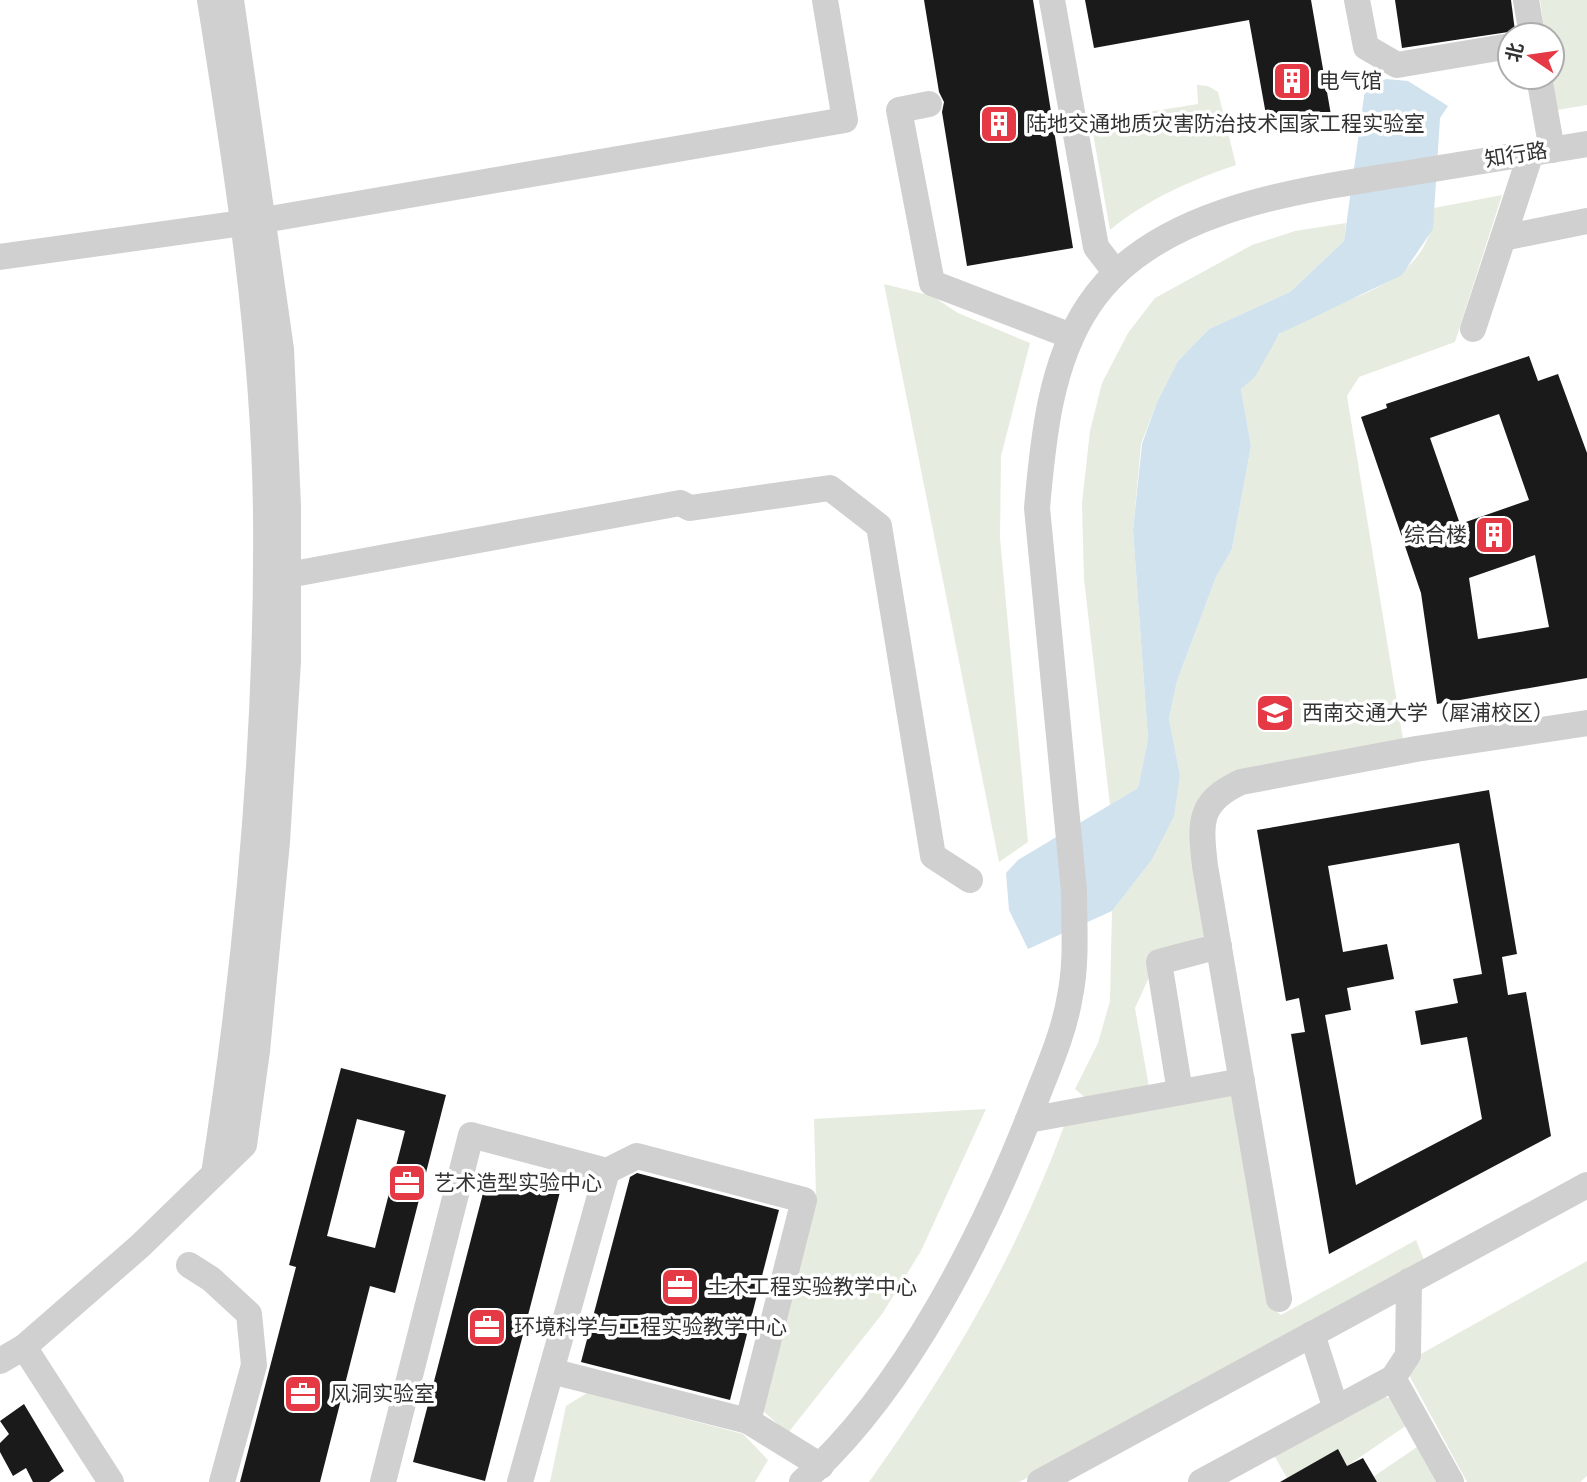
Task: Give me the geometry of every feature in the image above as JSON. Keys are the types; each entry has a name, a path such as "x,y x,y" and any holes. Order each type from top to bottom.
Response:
{"street":[{"path":"0,1361 24,1348 140,1246 244,1145 257,1051 277,842 288,661 288,506 281,349 210,0"},
{"path":"214,1174 235,1042 252,891 265,635 266,512 253,221 231,0"},
{"path":"0,257 253,221 845,120 825,0"},
{"path":"1052,0 1096,247 1116,273"},
{"path":"1357,0 1366,47 1397,65 1496,48"},
{"path":"1526,0 1530,21"},
{"path":"1473,329 1503,238 1541,151 1539,91"},
{"path":"929,104 899,110 932,283 1071,336"},
{"name":"知行路","path":"812,1474 845,1441 899,1370 986,1219 1028,1120 1059,1037 1070,997 1075,954 1069,822 1045,612 1037,508 1042,449 1057,376 1071,336 1090,303 1116,273 1156,244 1256,200 1587,144"},
{"path":"1503,238 1587,221"},
{"path":"288,575 681,502 690,508 830,488 879,526 933,856 970,880"},
{"path":"1279,1299 1201,832 1205,810 1219,792 1241,782 1416,749 1587,723"},
{"path":"1180,1092 1159,962 1219,946"},
{"path":"1028,1120 1242,1081"},
{"path":"383,1482 471,1135 607,1171 637,1156 804,1200 748,1421"},
{"path":"520,1482 607,1171"},
{"path":"1040,1482 1586,1188"},
{"path":"189,1265 211,1279 249,1314 254,1365 222,1482"},
{"path":"1201,1482 1393,1378 1408,1355 1409,1282"},
{"path":"1312,1334 1336,1409"},
{"path":"24,1348 111,1482"},
{"path":"551,1371 748,1421 812,1474"},
{"path":"1393,1378 1451,1482"}],"shaded area":[{"path":"1540,0 1587,0 1587,105 1557,110 1554,91 1566,91 1566,21 1543,21"},
{"path":"1197,85 1208,86 1218,92 1236,165 1170,192 1139,209 1110,230 1093,133 1104,119 1198,104"},
{"path":"1502,195 1455,342 1359,377 1347,396 1403,739 1205,791 1205,936 1162,949 1135,1008 1149,1087 1089,1101 1075,1089 1098,1043 1110,1001 1112,911 1151,861 1180,775 1169,719 1177,681 1216,577 1232,549 1251,446 1241,389 1281,333 1398,275 1416,258 1428,236 1434,208"},
{"path":"1346,223 1344,241 1290,292 1209,329 1178,361 1157,402 1141,444 1133,530 1148,739 1138,788 1110,805 1084,579 1082,503 1090,431 1102,383 1128,333 1155,298 1252,245 1295,231"},
{"path":"884,284 932,296 958,313 1030,343 1001,456 1000,538 1028,842 999,862"},
{"path":"1232,1094 1269,1306 1281,1315 1416,1240 1426,1265 1019,1482 869,1482 927,1397 979,1311 1024,1222 1064,1126"},
{"path":"986,1109 921,1251 882,1314 788,1433 763,1411 816,1195 814,1119"},
{"path":"1587,1261 1587,1476 1580,1482 1467,1482 1403,1364"},
{"path":"587,1393 743,1434 768,1460 755,1482 550,1482 566,1406"},
{"path":"1381,1394 1392,1400 1407,1425 1347,1466 1338,1450 1287,1478 1274,1455"},
{"path":"1417,1447 1436,1482 1376,1482 1373,1477"}],"water":[{"path":"1386,79 1408,81 1448,106 1440,118 1433,229 1402,275 1279,334 1255,377 1241,389 1251,446 1232,549 1216,577 1177,681 1169,719 1180,775 1174,816 1151,861 1112,911 1028,949 1009,910 1006,873 1018,860 1138,788 1148,739 1133,530 1142,444 1157,402 1178,361 1209,329 1290,292 1344,241 1365,89"}],"building":[{"name":"陆地交通地质灾害防治技术国家工程实验室","path":"924,0 1033,0 1073,248 967,266 942,112 944,102 939,92"},
{"name":"电气馆","path":"1085,0 1311,0 1331,115 1268,126 1249,20 1094,48"},
{"path":"1395,0 1511,0 1514,21 1496,21 1496,34 1402,48"},
{"name":"综合楼","path":"1529,356 1538,381 1558,374 1587,453 1587,678 1437,704 1421,593 1361,417 1387,408 1386,404","holes":["1499,414 1529,500 1460,524 1430,438","1535,555 1549,627 1478,639 1469,578"]},
{"path":"1489,790 1517,954 1502,957 1508,995 1526,992 1551,1136 1329,1254 1291,1034 1305,1032 1299,998 1286,1001 1257,830","holes":["1459,843 1482,974 1453,979 1458,1003 1415,1011 1421,1045 1467,1037 1482,1119 1356,1185 1325,1015 1351,1010 1347,988 1394,979 1387,944 1343,952 1328,866"]},
{"path":"341,1068 446,1095 395,1293 370,1286 320,1482 240,1482 296,1267 289,1265","holes":["357,1119 405,1131 375,1248 327,1236"]},
{"name":"土木工程实验教学中心","path":"637,1173 779,1210 730,1400 581,1362 630,1177"},
{"name":"环境科学与工程实验教学中心","path":"488,1174 560,1192 485,1481 413,1462"},
{"path":"24,1404 64,1471 49,1482 33,1482 26,1468 13,1476 0,1452 0,1443 9,1434 0,1421"},
{"path":"1338,1449 1347,1466 1363,1458 1377,1482 1280,1482"}],"place":[{"name":"电气馆","path":"1292,81"},
{"name":"陆地交通地质灾害防治技术国家工程实验室","path":"999,124"},
{"name":"综合楼","path":"1494,535"},
{"name":"西南交通大学（犀浦校区）","path":"1275,713"},
{"name":"艺术造型实验中心","path":"407,1183"},
{"name":"土木工程实验教学中心","path":"680,1287"},
{"name":"环境科学与工程实验教学中心","path":"487,1327"},
{"name":"风洞实验室","path":"303,1394"}]}
